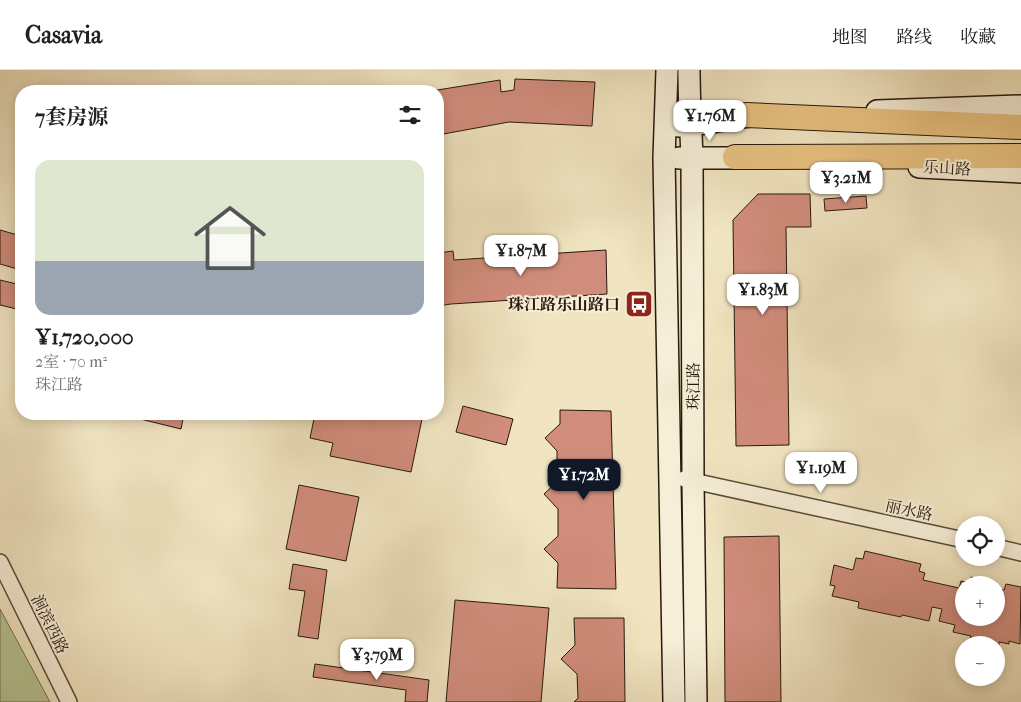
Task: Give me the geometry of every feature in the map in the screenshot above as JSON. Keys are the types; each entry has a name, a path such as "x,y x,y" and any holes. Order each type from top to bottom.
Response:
{"main road":[{"name":"珠江路","path":"667,70 664,158 674,702"},
{"name":"珠江路","path":"689,70 692,158 696,702"},
{"path":"665,126 691,126 746,115 1021,106"},
{"path":"746,115 1021,127"},
{"path":"735,157 1021,156"},
{"name":"乐山路","path":"664,158 735,157 1021,172"}],"street":[{"name":"丽水路","path":"671,476 955,538"},
{"path":"1005,550 1021,553"},
{"name":"涧滨西路","path":"0,562 69,702"}],"green space":[{"path":"0,609 50,702 0,702"}],"building":[{"path":"515,79 595,82 592,126 509,122 444,134 444,89 500,80 501,92 514,90"},
{"path":"758,194 810,194 811,227 786,227 789,445 736,446 733,220"},
{"path":"866,196 867,208 825,211 824,199"},
{"path":"0,230 15,234 15,268 0,264"},
{"path":"606,250 607,294 444,305 444,252 453,251 454,260"},
{"path":"0,280 15,284 15,309 0,305"},
{"path":"463,406 513,419 506,445 456,432"},
{"path":"560,410 611,411 616,589 557,588 558,563 544,549 558,536 558,509 544,494 557,482 557,451 545,438 560,424"},
{"path":"144,420 183,420 181,429"},
{"path":"314,420 422,420 411,472 330,456 333,443 310,438"},
{"path":"299,485 359,497 346,561 286,549"},
{"path":"779,536 781,702 725,702 724,537"},
{"path":"865,551 921,564 919,571 925,573 923,580 955,587 955,625 939,621 942,609 932,607 929,621 858,608 859,602 832,596 835,586 830,585 834,565 853,570 856,558 863,559"},
{"path":"293,564 327,570 318,639 298,636 305,591 289,589"},
{"path":"1006,584 1021,587 1020,644 1009,641 1009,644 1005,643 1005,636 971,636 953,632 955,625 1005,626"},
{"path":"455,600 549,608 541,702 446,702"},
{"path":"574,618 624,618 625,702 574,702 578,698 577,674 561,659 575,645"},
{"path":"315,664 429,680 427,702 405,702 406,690 313,677"}],"place":[{"name":"珠江路乐山路口","path":"639,304"}]}
